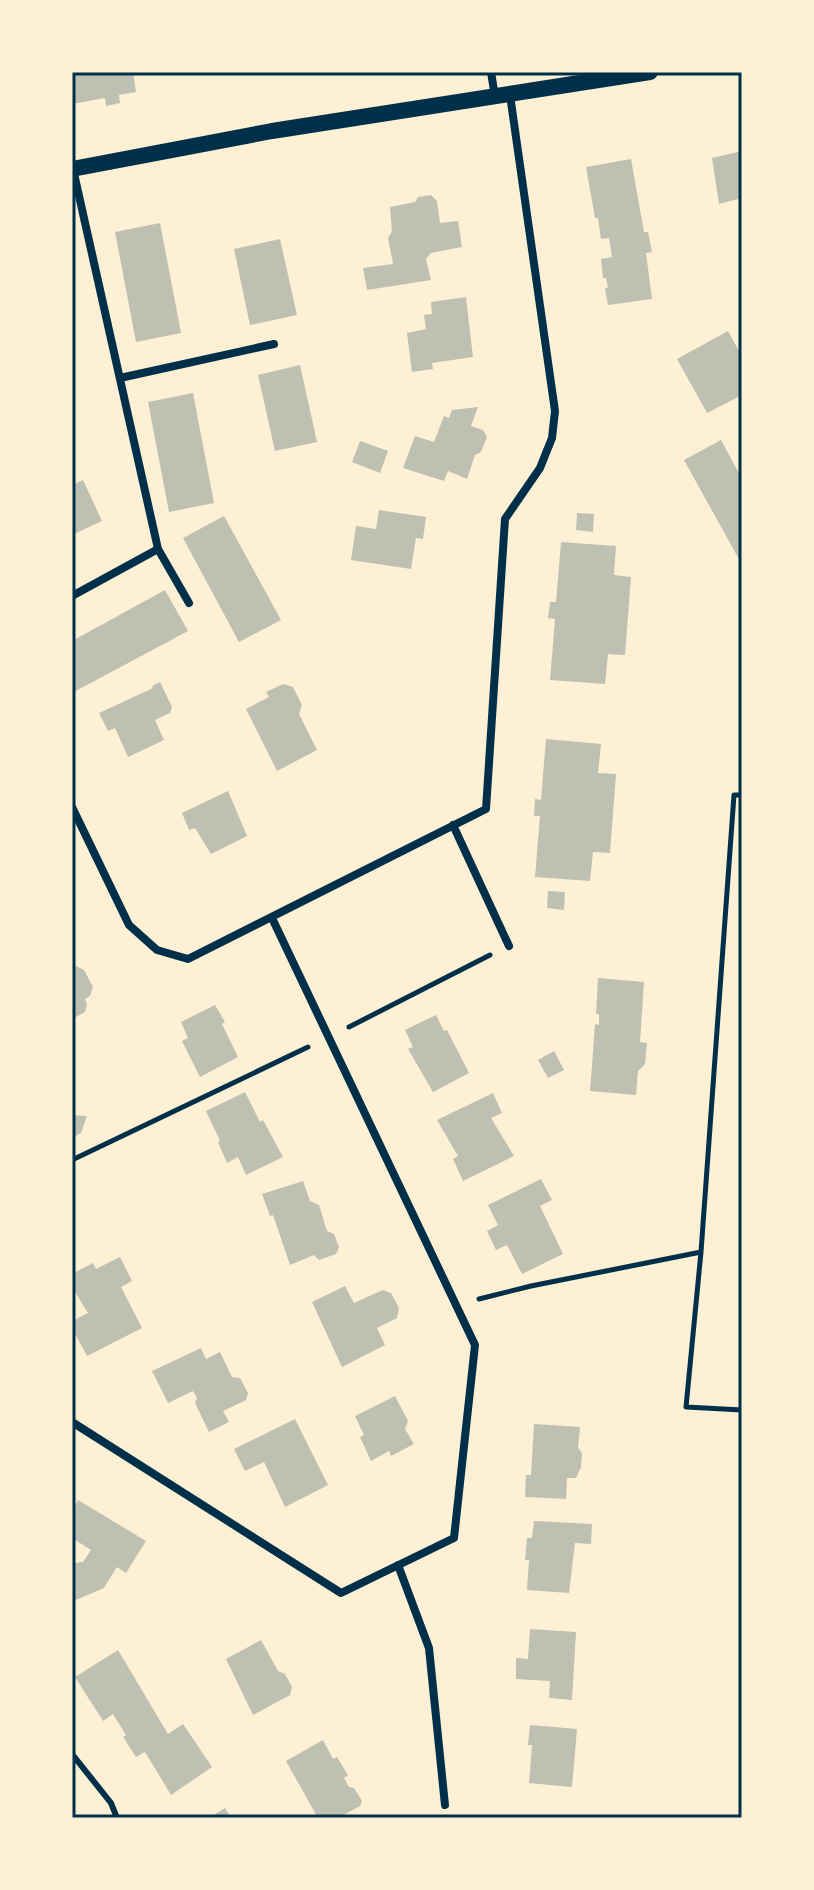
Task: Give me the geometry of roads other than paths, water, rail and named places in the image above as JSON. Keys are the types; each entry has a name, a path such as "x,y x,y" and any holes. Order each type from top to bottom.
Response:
{"main road":[{"path":"73,168 272,131 650,72"}],"street":[{"path":"72,807 129,925 157,950 188,959 486,809 505,519 540,468 552,438 555,411 502,96 491,72"},
{"path":"73,168 158,549 189,603"},
{"path":"120,378 274,344"},
{"path":"72,596 158,549"},
{"path":"453,825 509,946"},
{"path":"72,1422 341,1593 454,1538 475,1345 272,918"},
{"path":"398,1565 429,1648 445,1805"}],"lane":[{"path":"72,1754 111,1803 117,1818"}]}
